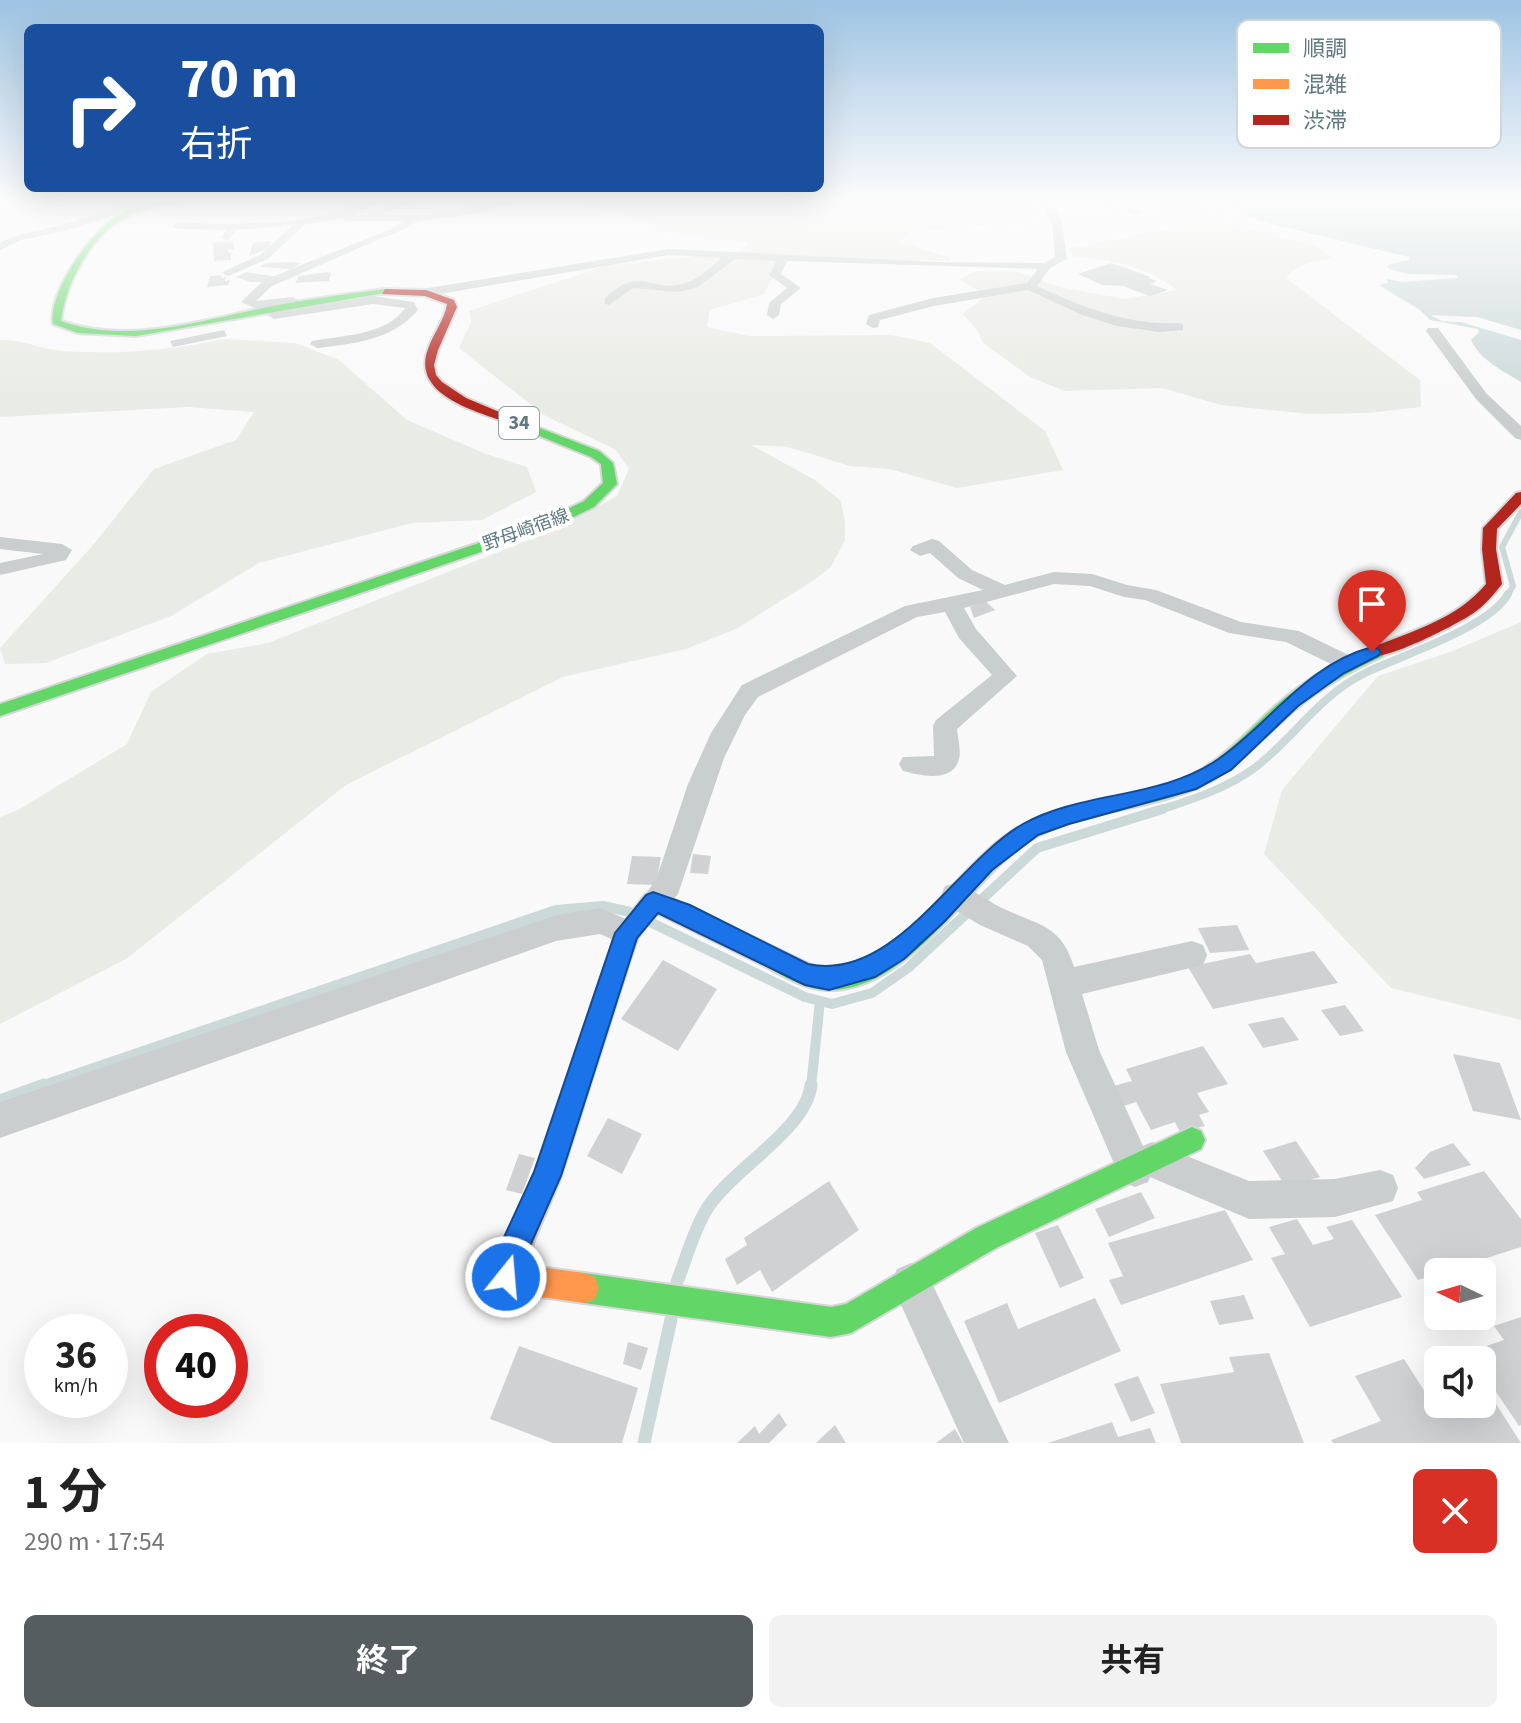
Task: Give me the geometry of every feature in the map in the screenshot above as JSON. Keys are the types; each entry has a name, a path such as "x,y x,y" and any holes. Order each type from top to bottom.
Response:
{"main road":[{"path":"80,266 54,312 56,322 80,332 127,334 160,331 388,291 428,292"},
{"name":"野母崎宿線","path":"0,710 546,525 579,511 602,494 610,484 610,474 607,463 595,454 458,399 435,383 429,372 429,361 452,307 447,299 428,292"},
{"path":"1192,1140 986,1238 851,1318 831,1322 506,1277 515,1246 547,1176 640,918 682,912 805,974 829,979 867,970 971,904 984,864 1031,829 1189,784 1225,765 1292,702 1349,664 1467,612 1482,602 1494,584 1489,549 1490,528 1521,496"}],"street":[{"path":"228,273 245,266"},
{"path":"249,266 292,271 304,266"},
{"path":"428,292 583,266"},
{"path":"609,301 622,288 634,282 680,288 695,285 718,266"},
{"path":"773,315 775,303 795,288 775,275 779,266"},
{"path":"1031,286 1046,266"},
{"path":"292,271 295,273 268,283 248,304 317,297 335,299"},
{"path":"873,324 874,318 933,302 1031,286 1057,300 1118,324 1145,328 1178,327"},
{"path":"253,314 263,317 373,300 410,305 412,310 389,328 360,338 317,344"},
{"path":"1433,331 1481,396 1521,435"},
{"path":"0,543 62,550 59,556 47,560 0,569"},
{"path":"920,550 932,545 965,574 1002,591"},
{"path":"0,1120 556,928 596,920 640,918 668,886 715,755 734,710 750,691 912,611 1054,578 1092,580 1124,591 1149,594 1237,628 1291,636 1349,664"},
{"path":"912,764 937,767 947,760 945,726 1006,676 967,633 951,604"},
{"path":"0,699 32,699"},
{"path":"971,904 1039,937 1055,953 1083,1052 1144,1164 1249,1200 1335,1198 1380,1188"},
{"path":"1063,984 1192,955"},
{"path":"911,1283 987,1443"}],"shaded area":[{"path":"604,266 779,266 764,294 710,310 707,327 749,336 892,335 930,343 1045,431 1063,470 957,488 890,469 850,466 788,447 751,445 815,480 841,501 845,540 831,567 738,628 686,649 563,677 346,785 126,959 0,1024 0,817 18,810 127,744 151,692 207,654 268,643 554,530 617,496 629,469 616,450 544,415 459,348 471,322 469,311"},
{"path":"1131,266 1301,266 1286,278 1420,380 1421,407 1368,413 1308,414 1221,405 1162,388 1065,391 1030,377 983,343 977,330 963,314 986,295 959,279 977,271 1019,272 1059,287 1125,299 1177,290"},
{"path":"1388,266 1521,266 1521,330 1477,317 1431,315 1442,321 1461,322 1521,340 1521,382 1493,364 1475,347 1471,340 1479,332 1478,329 1430,320 1420,310 1379,285 1388,283 1387,279 1403,282 1458,278 1456,275 1408,274"},
{"path":"225,339 295,343 339,360 407,420 486,454 527,467 536,492 482,520 412,523 259,563 171,616 46,663 5,664 0,648 94,544 154,469 236,440 254,412 188,407 0,417 0,340 62,351 124,352"},
{"path":"1521,622 1521,1020 1391,988 1264,854 1282,790 1378,676 1453,651"}],"building":[{"path":"260,266 295,266 291,269"},
{"path":"1101,266 1121,266 1151,277 1148,278 1157,281 1150,284 1168,290 1150,296 1123,286 1102,285 1078,274"},
{"path":"246,272 278,277 266,282 251,282 236,277"},
{"path":"331,273 329,281 295,283 299,276"},
{"path":"222,275 221,278 226,277 225,281 230,280 228,285 207,287 210,276"},
{"path":"224,330 227,336 173,347 170,341"},
{"path":"985,601 995,610 974,618 970,607"},
{"path":"693,854 711,856 708,874 690,873"},
{"path":"632,856 661,857 656,885 627,884"},
{"path":"1237,925 1249,950 1210,953 1198,928"},
{"path":"1314,951 1338,983 1213,1009 1188,967 1250,954 1256,963"},
{"path":"663,960 717,989 678,1051 621,1019"},
{"path":"1345,1005 1364,1031 1340,1036 1321,1010"},
{"path":"1283,1017 1299,1040 1263,1048 1248,1024"},
{"path":"1203,1046 1228,1084 1197,1093 1209,1112 1199,1115 1205,1126 1180,1132 1175,1122 1151,1130 1136,1102 1124,1106 1113,1086 1132,1081 1126,1069"},
{"path":"1453,1054 1500,1063 1521,1120 1473,1111"},
{"path":"608,1118 642,1134 622,1174 587,1156"},
{"path":"1296,1141 1320,1177 1286,1187 1263,1151"},
{"path":"1453,1143 1471,1165 1424,1179 1415,1168 1430,1152"},
{"path":"519,1154 535,1158 522,1194 506,1190"},
{"path":"1484,1171 1521,1219 1521,1247 1487,1258 1424,1258 1424,1278 1418,1280 1375,1215 1422,1200 1417,1192"},
{"path":"829,1181 859,1230 772,1292 760,1270 737,1285 725,1259 747,1245 744,1238"},
{"path":"1141,1192 1155,1218 1109,1237 1095,1209"},
{"path":"1225,1210 1253,1260 1121,1305 1109,1280 1123,1276 1108,1243"},
{"path":"1297,1219 1313,1245 1334,1239 1326,1227 1352,1220 1402,1297 1310,1327 1271,1258 1285,1254 1269,1227"},
{"path":"1058,1225 1084,1278 1060,1288 1035,1233"},
{"path":"1244,1295 1254,1319 1219,1325 1210,1301"},
{"path":"1095,1298 1121,1351 999,1403 964,1321 1007,1303 1018,1329"},
{"path":"1521,1317 1519,1426 1496,1392 1496,1346 1486,1346 1504,1340 1496,1325"},
{"path":"628,1342 648,1348 641,1370 623,1364"},
{"path":"519,1346 638,1388 622,1443 553,1443 490,1419"},
{"path":"1269,1353 1304,1443 1181,1443 1160,1384 1234,1372 1229,1357"},
{"path":"1404,1359 1424,1390 1424,1418 1496,1418 1496,1404 1521,1443 1333,1443 1331,1440 1381,1421 1355,1376"},
{"path":"1138,1376 1155,1413 1131,1422 1114,1384"},
{"path":"779,1413 787,1425 769,1443 737,1443 755,1426 759,1434"},
{"path":"1112,1422 1118,1437 1150,1428 1156,1443 1048,1443"},
{"path":"835,1425 846,1443 816,1443"},
{"path":"955,1429 963,1443 936,1443"}],"waterway":[{"path":"1507,596 1513,586 1502,547 1521,512"},
{"path":"1161,810 1206,794 1242,776 1267,758 1319,706 1348,683 1464,629 1483,618 1508,594"},
{"path":"650,922 805,997 832,1004 872,993 908,968 1037,848 1161,810"},
{"path":"1157,811 1161,810"},
{"path":"38,1087 556,910 603,906 630,912"},
{"path":"811,1087 820,1001"},
{"path":"0,1101 44,1085"},
{"path":"677,1282 705,1212 731,1181 796,1118 806,1102 811,1085"},
{"path":"644,1443 671,1319"}],"traffic: fast":[{"path":"76,266 62,296 56,322 78,330 105,334 169,329 311,302 385,292"},
{"path":"0,710 546,525 589,504 610,484 607,463 595,454 512,421"},
{"path":"669,908 805,974 829,979 858,974 911,941 983,867 1031,829 1069,814 1170,791 1204,777 1232,758 1303,693 1377,652"},
{"path":"584,1288 831,1322 851,1318 986,1238 1192,1140"}],"traffic: slow":[{"path":"584,1288 506,1277 515,1246 547,1176 627,933 653,902 669,908"}],"traffic: jam":[{"path":"385,292 426,293 451,302 452,307 430,358 431,375 449,393 512,421"},
{"path":"1377,652 1457,617 1483,597 1494,584 1489,549 1490,528 1521,496"}],"route":[{"path":"506,1277 515,1246 547,1176 627,933 653,902 682,912 805,974 829,979 867,970 896,952 984,864 1031,829 1189,784 1225,765 1292,702 1338,669 1372,652"}]}
